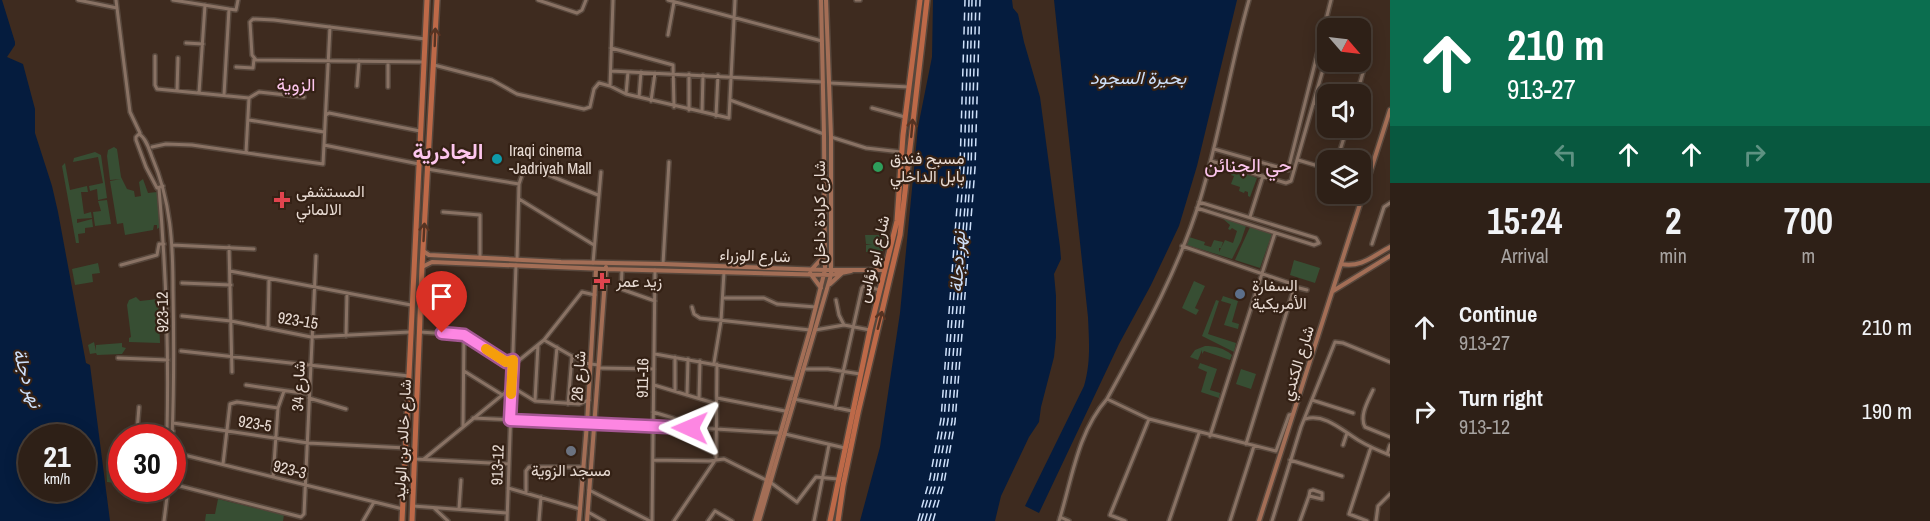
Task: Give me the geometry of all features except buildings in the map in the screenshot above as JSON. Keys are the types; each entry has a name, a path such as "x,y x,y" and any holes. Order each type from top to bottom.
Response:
{"main road":[{"name":"شارع خالد بن الوليد","path":"402,521 427,0"},
{"name":"شارع خالد بن الوليد","path":"412,521 421,284 436,0"},
{"name":"شارع ابو نؤاس","path":"830,521 860,374 899,210 905,117 920,0"},
{"name":"شارع ابو نؤاس","path":"838,521 858,413 902,224 927,0"},
{"path":"422,98 432,99"},
{"path":"414,284 421,284"}],"street":[{"path":"78,0 117,8"},
{"name":"923-12","path":"116,0 130,112 150,150 169,208 175,331 173,423"},
{"path":"173,0 229,9 237,9 238,0"},
{"path":"538,0 577,13 582,10 586,0"},
{"path":"610,86 613,0"},
{"path":"668,0 823,39"},
{"path":"434,65 492,80 518,94 584,109 590,107 599,83 639,98 729,118 735,0"},
{"name":"شارع كرادة داخل","path":"782,434 785,411 828,287 831,272 831,137 821,0"},
{"name":"شارع كرادة داخل","path":"823,39 826,0"},
{"path":"1069,521 1058,520 1077,453 1096,411 1107,399 1156,309 1197,208 1211,161 1249,0"},
{"path":"1214,148 1288,170 1331,0"},
{"path":"668,35 674,1"},
{"path":"199,93 206,5"},
{"path":"224,95 229,9"},
{"path":"236,67 253,68 251,20 274,20 424,39"},
{"path":"152,147 166,144 246,152 322,164 330,27"},
{"path":"186,43 203,44"},
{"path":"611,48 671,64 674,74 674,107"},
{"path":"155,56 155,88 249,98 255,93 266,92 304,97"},
{"path":"177,91 178,58"},
{"path":"254,58 424,62"},
{"path":"357,86 359,61"},
{"path":"388,62 388,87"},
{"path":"611,71 909,87"},
{"path":"626,94 628,72"},
{"path":"639,98 641,72"},
{"path":"1211,161 1289,183 1293,178 1323,72"},
{"path":"651,101 655,73"},
{"path":"689,74 689,110"},
{"path":"702,112 703,75"},
{"path":"716,116 718,75"},
{"name":"شارع كرادة داخل","path":"757,521 803,369 825,272 826,82"},
{"path":"246,152 249,98"},
{"path":"730,100 824,134"},
{"path":"872,108 905,117"},
{"name":"شارع الكندي","path":"1259,521 1390,110"},
{"path":"325,116 329,113 420,131"},
{"path":"249,120 324,132"},
{"name":"923-12","path":"140,134 136,137 140,154 156,186 161,187"},
{"path":"831,137 866,148 902,152"},
{"path":"324,145 419,164"},
{"path":"1298,160 1317,166"},
{"path":"663,264 669,162"},
{"path":"427,169 519,183"},
{"path":"517,260 519,183 524,172 528,169 536,170 598,195"},
{"path":"593,263 601,172"},
{"path":"1247,224 1245,220 1249,217 1263,176"},
{"name":"923-12","path":"161,187 168,360 166,424"},
{"path":"519,199 594,245"},
{"path":"1199,202 1316,238 1319,243"},
{"path":"1372,244 1384,207 1390,202"},
{"path":"1197,208 1314,245 1319,243 1325,245"},
{"path":"1221,216 1223,209"},
{"path":"443,212 480,215 480,258"},
{"path":"1210,436 1263,273 1275,233 1273,228 1277,226"},
{"path":"121,265 157,255 159,244 164,244"},
{"path":"172,245 254,249"},
{"path":"1182,246 1307,290"},
{"path":"1341,264 1358,265 1390,247"},
{"path":"229,248 232,372"},
{"name":"شارع الوزراء","path":"423,251 429,255 517,260 596,269 724,272 810,271"},
{"path":"821,288 810,271 826,254"},
{"name":"شارع 34","path":"186,487 303,516 316,256"},
{"path":"1332,291 1390,256"},
{"path":"487,264 488,258"},
{"path":"828,287 842,271 831,260"},
{"name":"شارع الوزراء","path":"422,267 432,262 516,265 606,263 825,272 885,270"},
{"name":"شارع 26","path":"586,521 606,263"},
{"path":"633,270 634,264"},
{"name":"913-12","path":"507,521 516,265"},
{"name":"شارع 26","path":"579,521 596,269"},
{"path":"622,270 620,286 622,290 655,301"},
{"name":"911-16","path":"651,521 655,270"},
{"path":"231,271 413,306"},
{"path":"674,521 716,459 715,364 724,272"},
{"path":"268,328 269,278"},
{"path":"182,283 231,285"},
{"path":"835,408 862,287 880,290"},
{"path":"1246,444 1295,287"},
{"path":"512,366 544,340 582,292 596,295"},
{"path":"346,336 348,293"},
{"path":"723,298 764,298 777,304 816,307"},
{"path":"836,300 844,325"},
{"path":"692,307 694,314 700,318 721,321 813,330 844,325 870,330"},
{"name":"923-15","path":"182,316 231,321 311,337 411,332"},
{"path":"420,332 464,335 506,362 513,360"},
{"path":"463,427 464,335"},
{"path":"544,340 591,365 654,369"},
{"path":"1272,521 1303,420 1335,342 1390,362"},
{"path":"535,401 538,345"},
{"path":"552,403 557,347"},
{"path":"181,351 409,376"},
{"path":"654,354 795,379"},
{"path":"568,404 572,356"},
{"path":"675,357 675,391"},
{"path":"118,358 168,360"},
{"path":"687,395 688,359"},
{"path":"699,398 700,361"},
{"path":"803,369 860,374"},
{"path":"464,371 501,394"},
{"path":"246,385 309,396 346,409"},
{"path":"654,385 717,404"},
{"path":"424,459 512,387 535,401 579,404 589,399"},
{"path":"1373,390 1362,423 1365,427 1390,437"},
{"path":"273,477 278,408 284,391"},
{"path":"717,398 785,411"},
{"path":"794,399 852,411"},
{"path":"1107,399 1149,419 1276,451 1289,415 1294,414"},
{"path":"1312,400 1353,413"},
{"path":"223,465 230,404 237,402 278,408"},
{"path":"138,424 139,407"},
{"path":"654,412 673,418 690,428"},
{"path":"1303,420 1310,417 1324,420 1388,454 1390,445"},
{"path":"473,418 782,434 844,448"},
{"path":"1125,521 1110,515 1149,419"},
{"name":"923-5","path":"173,423 308,443 406,448"},
{"path":"1169,521 1199,433"},
{"path":"1343,445 1347,433"},
{"path":"814,521 830,445"},
{"path":"1230,521 1254,446"},
{"path":"1367,521 1349,514 1371,447"},
{"name":"923-3","path":"186,456 403,509"},
{"path":"585,456 592,456"},
{"path":"414,459 509,464"},
{"path":"653,460 724,459 768,481 797,502 816,477 838,479"},
{"path":"1290,460 1342,476"},
{"path":"526,493 525,471 529,467 584,467"},
{"path":"459,509 461,480"},
{"path":"508,488 580,508"},
{"path":"589,490 651,521"},
{"path":"1300,521 1310,491 1323,494 1322,499 1319,500 1309,496"},
{"path":"1376,521 1378,506 1390,494"},
{"path":"539,521 541,497"},
{"path":"164,521 166,502"},
{"path":"363,521 374,502"},
{"path":"412,506 507,513"},
{"path":"434,507 447,520"},
{"path":"708,521 715,511 732,521"},
{"path":"588,512 604,521"}],"green space":[{"path":"114,147 117,149 121,177 127,189 134,191 135,197 141,196 139,182 143,179 148,193 157,192 160,227 157,229 157,225 154,225 153,230 125,235 123,223 117,224 110,181 121,179 110,180 107,156 108,150"},
{"path":"95,152 101,155 107,198 98,200 97,189 90,191 89,186 103,183 98,157 73,162 74,158"},
{"path":"65,163 70,190 87,186 88,192 81,192 84,214 91,212 92,218 77,219 77,223 92,219 93,227 85,228 85,233 78,234 79,243 76,243 62,166"},
{"path":"1232,169 1257,178 1250,197 1248,192 1239,191 1240,187 1231,184 1234,176 1231,175"},
{"path":"107,200 111,224 95,226 93,212 101,211 98,201"},
{"path":"1222,218 1246,226 1232,259 1187,245 1189,237 1205,242 1204,245 1211,247 1214,240 1223,242 1221,248 1225,240 1233,243 1237,231 1232,228 1228,229 1230,225"},
{"path":"1250,227 1272,234 1260,268 1235,260"},
{"path":"865,235 884,235 883,251 866,252 866,245 872,244 866,244"},
{"path":"1294,260 1320,268 1315,283 1290,275"},
{"path":"98,263 100,273 92,274 93,282 75,285 72,269"},
{"path":"1194,281 1205,286 1195,308 1199,310 1196,315 1182,308"},
{"path":"1223,296 1238,301 1232,322 1239,324 1238,329 1224,325 1231,304 1221,301"},
{"path":"136,297 140,301 158,299 160,343 129,342 131,337 127,305 129,300"},
{"path":"1216,300 1219,301 1208,334 1236,343 1234,352 1202,336"},
{"path":"94,342 96,351 96,345 122,343 122,347 126,348 122,354 90,354 88,345"},
{"path":"1205,346 1226,351 1232,355 1230,360 1204,351 1202,354 1202,350 1198,360 1190,357 1195,350"},
{"path":"1200,363 1217,369 1210,390 1220,393 1219,398 1201,392 1207,372 1198,368"},
{"path":"1241,369 1256,374 1251,389 1236,384"},
{"path":"106,464 108,464 107,482"},
{"path":"218,499 284,515 283,521 205,521 206,514 215,514"}],"water":[{"name":"نهر دجلة","path":"0,0 2,0 15,42 7,57 23,64 35,109 35,133 58,212 86,363 90,365 110,521 0,521"},
{"name":"نهر دجلة","path":"933,0 1012,0 1013,8 1018,14 1040,97 1060,247 1061,259 1054,274 1056,337 1054,357 1039,422 1029,437 1001,496 995,521 860,521 880,447 900,313 918,127 932,57"},
{"name":"بحيرة السجود","path":"1054,0 1237,0 1197,166 1179,226 1119,344 1039,513 1025,506 1084,386 1089,352 1088,317"}],"ferry route":[{"path":"918,521 930,478 941,419 960,167 965,0"},
{"path":"921,521 934,479 944,420 964,167 969,0"},
{"path":"925,521 937,480 948,420 968,168 972,0"},
{"path":"929,521 941,482 952,421 971,168 976,0"},
{"path":"933,521 944,483 955,422 975,168 980,0"}],"slow traffic":[{"path":"486,349 506,362 513,360 511,394"}],"place":[{"name":"Iraqi cinema -Jadriyah Mall","path":"497,159"},
{"name":"مسبح فندق بابل الداخلي","path":"878,167"},
{"name":"المستشفى الالماني","path":"282,200"},
{"name":"زيد عمر","path":"602,281"},
{"name":"السفارة الأمريكية","path":"1240,294"},
{"name":"مسجد الزوية","path":"571,451"}],"district":[{"name":"الزوية","path":"296,84"},
{"name":"الجادرية","path":"448,151"},
{"name":"حي الجنائن","path":"1248,164"}],"route":[{"path":"442,333 464,335 506,362 513,360 510,420 690,428"}]}
